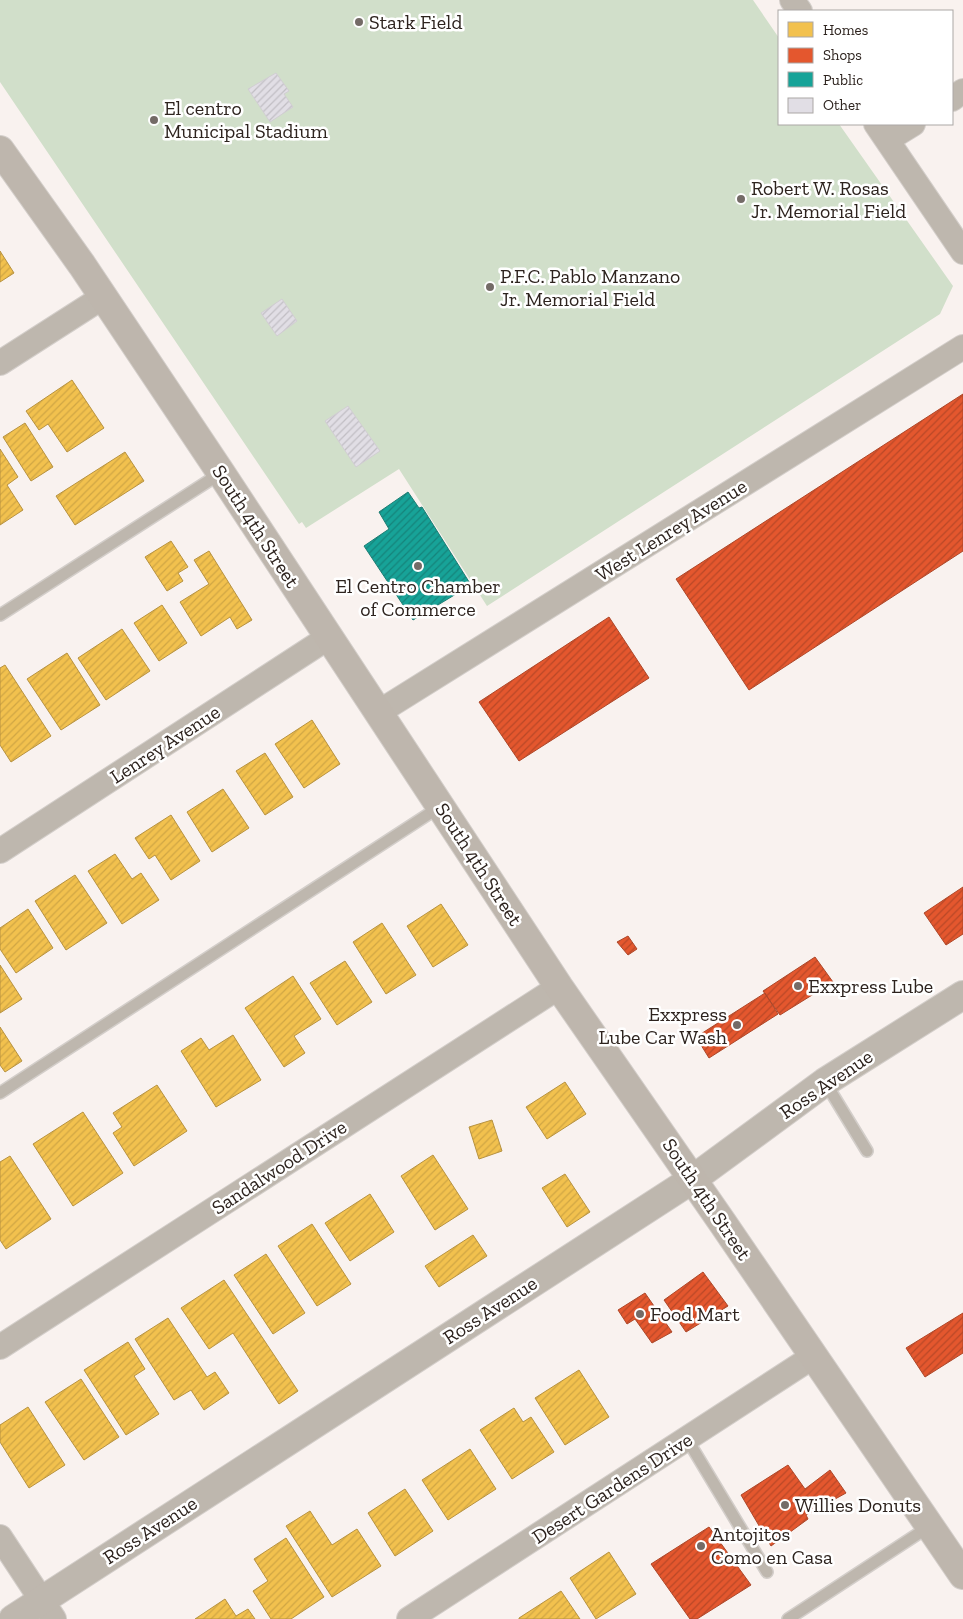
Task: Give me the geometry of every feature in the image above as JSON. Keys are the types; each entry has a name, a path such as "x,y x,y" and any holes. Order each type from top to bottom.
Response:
{"main road":[{"name":"South 4th Street","path":"0,150 103,297 221,473 380,712 559,987 693,1179 963,1575"}],"street":[{"path":"909,125 882,132 963,252"},
{"path":"0,363 103,297"},
{"name":"West Lenrey Avenue","path":"380,712 963,347"},
{"name":"Lenrey Avenue","path":"0,850 329,637"},
{"name":"Sandalwood Drive","path":"0,1346 559,987"},
{"name":"Ross Avenue","path":"14,1619 48,1610 693,1179 825,1082 963,996"},
{"name":"Desert Gardens Drive","path":"410,1619 814,1356"},
{"path":"0,1537 48,1610"}],"lane":[{"path":"0,615 221,473"},
{"path":"0,1092 441,806"},
{"path":"825,1082 867,1152"},
{"path":"687,1439 767,1572"},
{"path":"788,1619 930,1526"}],"green space":[{"path":"0,0 753,0 778,37 778,125 840,125 953,286 940,314 487,606 399,469 306,528 302,522 299,524 0,82"}],"building: Homes":[{"path":"0,251 14,273 0,282"},
{"path":"72,380 104,428 67,452 48,424 39,430 26,411"},
{"path":"25,423 53,467 31,481 3,437"},
{"path":"0,449 18,477 7,485 23,510 0,525"},
{"path":"125,452 144,481 75,525 56,496"},
{"path":"171,541 188,567 178,573 183,581 167,591 145,557"},
{"path":"209,551 252,620 237,629 230,617 201,636 180,602 209,584 194,560"},
{"path":"162,605 187,643 159,661 134,623"},
{"path":"122,629 150,671 106,700 78,658"},
{"path":"67,653 100,705 61,730 27,679"},
{"path":"5,665 51,736 11,762 0,745 0,668"},
{"path":"312,720 340,764 304,788 275,744"},
{"path":"265,753 293,797 265,815 236,771"},
{"path":"223,789 249,828 212,852 187,812"},
{"path":"171,815 200,861 171,880 155,855 149,859 135,838"},
{"path":"115,854 132,879 141,873 159,900 122,924 88,871"},
{"path":"75,875 107,923 66,950 35,901"},
{"path":"441,904 468,945 433,967 407,926"},
{"path":"28,909 53,948 16,973 0,949 0,928"},
{"path":"382,923 416,975 386,994 353,942"},
{"path":"345,961 372,1002 337,1025 310,983"},
{"path":"0,965 22,999 0,1013"},
{"path":"293,976 321,1019 294,1036 305,1053 284,1067 245,1008"},
{"path":"0,1027 22,1061 5,1072 0,1065"},
{"path":"233,1035 261,1080 216,1107 181,1051 201,1038 209,1050"},
{"path":"565,1082 586,1114 547,1139 526,1107"},
{"path":"157,1085 187,1131 134,1166 113,1133 122,1127 113,1113"},
{"path":"83,1112 123,1173 73,1206 33,1144"},
{"path":"492,1120 502,1151 479,1159 469,1127"},
{"path":"433,1155 468,1209 435,1230 401,1176"},
{"path":"10,1156 51,1219 6,1249 0,1240 0,1162"},
{"path":"565,1174 590,1212 567,1227 542,1188"},
{"path":"370,1194 394,1232 350,1261 325,1223"},
{"path":"312,1224 351,1284 317,1306 278,1246"},
{"path":"473,1235 487,1256 439,1287 425,1266"},
{"path":"266,1254 305,1313 273,1334 234,1275"},
{"path":"224,1280 298,1391 279,1404 233,1333 209,1349 181,1308"},
{"path":"168,1318 207,1377 215,1372 229,1393 204,1410 191,1390 174,1400 135,1339"},
{"path":"128,1342 145,1369 134,1376 159,1414 126,1435 84,1370"},
{"path":"579,1370 609,1417 565,1445 535,1398"},
{"path":"81,1379 119,1437 84,1460 45,1402"},
{"path":"28,1407 65,1465 29,1488 0,1442 0,1425"},
{"path":"514,1408 523,1422 531,1417 554,1452 512,1479 480,1430"},
{"path":"470,1449 496,1489 448,1520 422,1480"},
{"path":"405,1489 433,1531 395,1556 368,1513"},
{"path":"310,1511 332,1545 357,1529 381,1566 332,1597 286,1526"},
{"path":"286,1538 324,1597 291,1619 271,1619 253,1591 268,1581 254,1559"},
{"path":"609,1552 636,1594 596,1619 570,1578"},
{"path":"561,1591 580,1619 519,1619 519,1618"},
{"path":"225,1599 236,1616 248,1609 255,1619 195,1619"}],"building: Shops":[{"path":"963,394 963,551 749,690 676,579"},
{"path":"609,617 649,678 519,761 479,702"},
{"path":"963,887 963,934 946,945 924,913"},
{"path":"628,936 637,949 628,955 617,942"},
{"name":"Exxpress Lube","path":"815,957 833,982 780,1015 763,991"},
{"name":"Exxpress Lube Car Wash","path":"765,993 778,1014 709,1058 696,1037"},
{"path":"703,1272 728,1306 686,1332 664,1300"},
{"name":"Food Mart","path":"645,1293 672,1332 652,1343 635,1319 627,1324 618,1310"},
{"path":"963,1313 963,1353 925,1377 906,1348"},
{"name":"Willies Donuts","path":"788,1465 805,1489 830,1470 846,1493 806,1515 808,1519 771,1546 741,1495"},
{"path":"709,1527 751,1585 697,1619 690,1619 651,1564"}],"building: Public":[{"name":"El Centro Chamber of Commerce","path":"408,492 419,508 422,507 471,585 413,620 364,546 389,529 379,512"}],"building: Other":[{"path":"276,73 289,91 284,94 293,107 270,122 248,89"},
{"path":"282,299 297,321 277,336 261,313"},
{"path":"348,406 380,451 356,467 325,421"}],"place":[{"name":"Stark Field","path":"359,22"},
{"name":"El centro Municipal Stadium","path":"154,120"},
{"name":"Robert W. Rosas Jr. Memorial Field","path":"741,199"},
{"name":"P.F.C. Pablo Manzano Jr. Memorial Field","path":"490,287"},
{"name":"El Centro Chamber of Commerce","path":"418,566"},
{"name":"Exxpress Lube","path":"798,986"},
{"name":"Exxpress Lube Car Wash","path":"737,1025"},
{"name":"Food Mart","path":"640,1314"},
{"name":"Willies Donuts","path":"785,1505"},
{"name":"Antojitos Como en Casa","path":"701,1546"}]}
